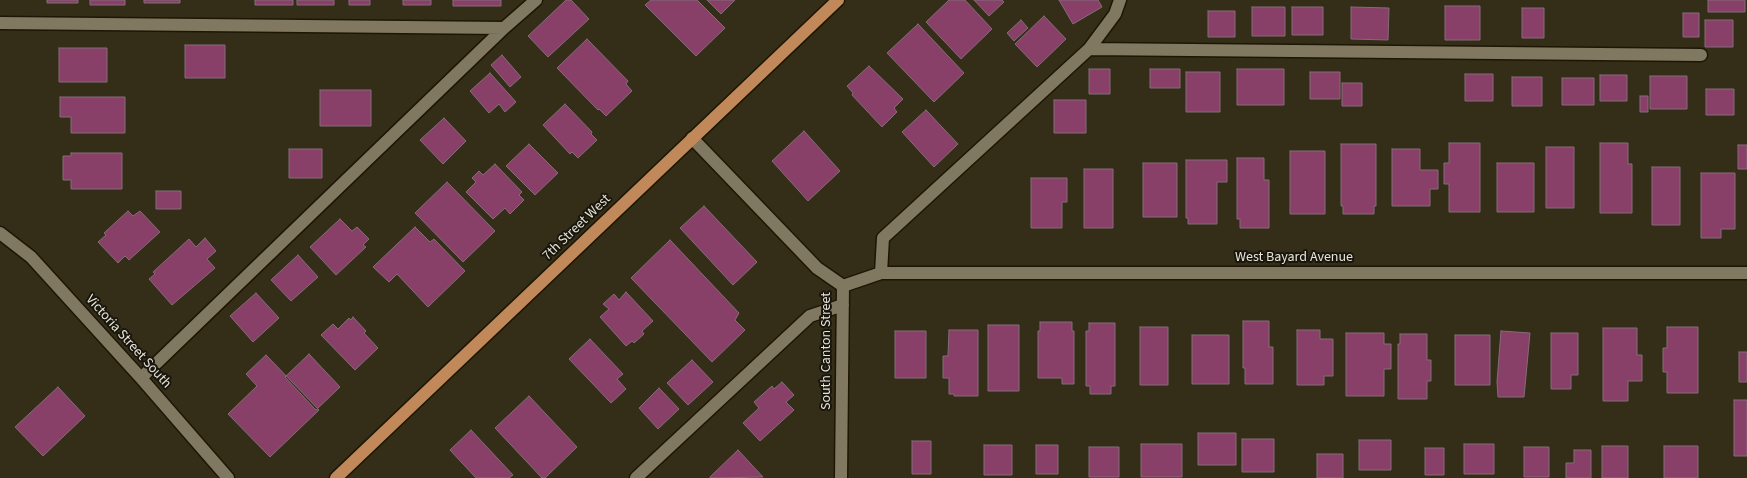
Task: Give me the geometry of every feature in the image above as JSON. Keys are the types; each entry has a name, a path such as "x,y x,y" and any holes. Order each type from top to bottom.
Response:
{"main road":[{"name":"7th Street West","path":"336,478 838,0"}],"street":[{"path":"141,378 504,28 536,0"},
{"path":"881,273 883,238 1088,49 1115,14 1120,0"},
{"path":"0,23 504,28"},
{"path":"1088,49 1701,55"},
{"name":"South Canton Street","path":"692,138 817,268 843,286 841,478"},
{"name":"Victoria Street South","path":"0,232 31,257 141,378 228,478"},
{"name":"West Bayard Avenue","path":"843,286 881,273 1747,273"},
{"path":"636,478 810,316 843,305"}],"building":[{"path":"47,0 78,0 78,3 47,3"},
{"path":"90,0 125,0 125,5 90,5"},
{"path":"144,0 180,0 180,3 144,3"},
{"path":"255,0 293,0 293,5 255,5"},
{"path":"297,0 334,0 334,5 297,5"},
{"path":"349,0 370,0 370,5 349,5"},
{"path":"403,0 431,0 431,5 403,5"},
{"path":"453,0 501,0 501,6 453,6"},
{"path":"566,0 571,0 589,19 548,57 528,36"},
{"path":"651,0 697,0 725,28 696,56 645,5"},
{"path":"707,0 735,0 721,14"},
{"path":"949,0 965,0 992,29 961,59 926,22"},
{"path":"974,0 1002,0 1004,2 989,16"},
{"path":"1059,0 1098,0 1102,7 1073,24"},
{"path":"1708,0 1745,0 1745,12 1708,12"},
{"path":"1445,6 1480,6 1480,40 1445,40"},
{"path":"1252,7 1285,7 1285,36 1252,36"},
{"path":"1292,7 1323,7 1323,35 1292,35"},
{"path":"1351,7 1389,8 1388,40 1351,39"},
{"path":"1522,8 1544,8 1544,38 1522,38"},
{"path":"1208,11 1235,11 1235,37 1208,37"},
{"path":"1683,13 1699,13 1699,37 1683,37"},
{"path":"1044,16 1066,39 1037,67 1015,44"},
{"path":"1021,20 1028,28 1014,41 1007,33"},
{"path":"1705,20 1733,20 1733,47 1705,47"},
{"path":"918,24 964,73 934,102 887,53"},
{"path":"587,39 628,81 626,84 632,91 606,116 557,68"},
{"path":"185,45 225,45 225,78 185,78"},
{"path":"59,48 107,48 107,82 59,82"},
{"path":"502,55 521,77 510,87 491,65"},
{"path":"869,66 903,99 894,108 897,112 882,127 852,95 853,93 847,86"},
{"path":"1089,69 1110,69 1110,94 1089,94"},
{"path":"1150,69 1180,69 1180,88 1150,88"},
{"path":"1237,69 1284,69 1284,105 1237,105"},
{"path":"1186,72 1220,72 1220,112 1186,112"},
{"path":"1310,72 1340,72 1340,99 1310,99"},
{"path":"490,73 516,102 505,112 499,104 489,113 470,91"},
{"path":"1465,74 1493,74 1493,101 1465,101"},
{"path":"1600,75 1627,75 1627,101 1600,101"},
{"path":"1650,76 1687,76 1687,109 1650,109"},
{"path":"1512,77 1542,77 1542,106 1512,106"},
{"path":"1562,78 1594,78 1594,105 1562,105"},
{"path":"1342,83 1362,83 1362,106 1342,106"},
{"path":"1706,89 1734,89 1734,115 1706,115"},
{"path":"320,90 371,90 371,126 320,126"},
{"path":"1640,96 1648,96 1648,112 1640,112"},
{"path":"60,97 125,97 125,133 71,133 71,117 60,117"},
{"path":"1054,100 1086,100 1086,133 1054,133"},
{"path":"565,104 592,132 591,134 597,140 578,158 572,152 570,154 543,125"},
{"path":"926,110 958,144 934,167 902,132"},
{"path":"444,118 466,141 443,164 420,140"},
{"path":"804,131 840,171 808,201 772,161"},
{"path":"1449,143 1480,143 1480,212 1449,212 1449,184 1444,184 1444,163 1449,163"},
{"path":"1600,143 1628,143 1628,164 1632,164 1632,213 1600,213"},
{"path":"529,144 558,173 535,195 506,166"},
{"path":"1341,144 1376,144 1376,206 1374,206 1374,214 1343,214 1343,206 1341,206"},
{"path":"1738,145 1747,145 1747,169 1738,169"},
{"path":"1546,147 1574,147 1574,208 1546,208"},
{"path":"289,149 322,149 322,178 289,178"},
{"path":"1392,149 1420,149 1420,170 1438,170 1438,189 1430,189 1430,206 1392,206"},
{"path":"1290,151 1325,151 1325,214 1290,214"},
{"path":"71,153 122,153 122,189 71,189 71,180 63,180 63,156 71,156"},
{"path":"1237,158 1264,158 1264,180 1269,180 1269,228 1240,228 1240,219 1237,219"},
{"path":"1186,160 1227,160 1227,182 1217,182 1217,224 1188,224 1188,218 1186,218"},
{"path":"1143,163 1177,163 1177,217 1143,217"},
{"path":"1497,163 1534,163 1534,212 1497,212"},
{"path":"495,164 522,192 519,195 524,200 510,214 505,208 493,219 466,192 476,182 472,178 479,171 483,175"},
{"path":"1652,167 1680,167 1680,225 1652,225"},
{"path":"1084,169 1113,169 1113,228 1084,228"},
{"path":"1701,173 1735,173 1735,229 1721,229 1721,238 1701,238"},
{"path":"1031,178 1067,178 1067,202 1062,202 1062,228 1031,228"},
{"path":"447,182 495,231 463,262 415,213"},
{"path":"156,191 181,191 181,209 156,209"},
{"path":"704,206 757,262 733,285 680,228"},
{"path":"128,211 133,216 140,211 160,232 129,260 125,256 118,263 98,242 106,235 104,233"},
{"path":"340,219 352,231 357,227 369,239 363,245 366,247 336,275 310,247"},
{"path":"415,227 430,242 434,239 465,271 428,307 397,274 389,282 373,267"},
{"path":"205,238 216,251 207,259 215,268 172,305 149,279 155,274 153,272 189,239 196,247"},
{"path":"670,240 739,313 735,320 745,330 712,362 631,278"},
{"path":"298,255 318,277 291,301 271,280"},
{"path":"626,292 653,321 642,331 644,334 634,343 632,341 626,346 600,317 609,309 603,304 614,294 619,300"},
{"path":"256,293 279,318 253,342 230,316"},
{"path":"353,317 378,348 355,370 321,335 333,324 338,329 349,318 351,320"},
{"path":"1243,321 1269,321 1269,347 1273,347 1273,384 1245,384"},
{"path":"1040,322 1072,322 1072,331 1074,331 1074,384 1062,384 1062,378 1038,378 1038,331 1040,331"},
{"path":"1089,323 1115,323 1115,386 1111,386 1111,394 1090,394 1090,386 1086,386 1086,331 1089,331"},
{"path":"988,325 1019,325 1019,391 988,391"},
{"path":"1140,327 1168,327 1168,385 1140,385"},
{"path":"1667,327 1698,327 1698,393 1667,393 1667,372 1663,372 1663,348 1667,348"},
{"path":"1603,328 1637,328 1637,355 1642,355 1642,381 1628,381 1628,401 1603,401"},
{"path":"949,330 978,330 978,396 954,396 954,394 949,394 949,378 943,378 943,356 948,356"},
{"path":"1297,330 1320,330 1320,339 1333,339 1333,376 1324,376 1324,385 1297,385"},
{"path":"895,331 926,331 926,378 895,378"},
{"path":"1501,331 1530,333 1524,397 1498,397 1497,382"},
{"path":"1346,333 1384,333 1384,344 1391,344 1391,369 1384,369 1384,396 1346,396"},
{"path":"1551,333 1578,333 1578,375 1571,375 1571,389 1551,389"},
{"path":"1400,334 1427,334 1427,360 1431,360 1431,381 1427,381 1427,399 1398,399 1398,344 1400,344"},
{"path":"1192,335 1229,335 1229,384 1192,384"},
{"path":"1455,335 1490,335 1490,385 1455,385"},
{"path":"590,339 623,374 617,379 626,389 611,403 569,359"},
{"path":"1739,352 1747,352 1747,382 1739,382"},
{"path":"309,354 340,387 316,410 285,377"},
{"path":"266,355 319,410 270,457 228,414 257,386 246,374"},
{"path":"692,360 713,382 688,405 667,383"},
{"path":"782,382 794,395 786,402 794,410 760,441 743,423 759,408 754,402 772,386 774,389"},
{"path":"58,387 85,416 43,456 15,427"},
{"path":"659,388 679,409 658,429 639,408"},
{"path":"529,396 577,447 545,478 542,478 495,428"},
{"path":"1734,400 1747,400 1747,456 1734,456"},
{"path":"471,430 513,475 509,478 476,478 450,450"},
{"path":"1198,433 1236,433 1236,465 1198,465"},
{"path":"1242,439 1274,439 1274,472 1242,472"},
{"path":"1359,440 1391,440 1391,470 1359,470"},
{"path":"912,441 931,441 931,474 912,474"},
{"path":"1141,444 1182,444 1182,477 1141,477"},
{"path":"1464,444 1494,444 1494,474 1464,474"},
{"path":"984,445 1012,445 1012,475 984,475"},
{"path":"1036,445 1058,445 1058,474 1036,474"},
{"path":"1602,446 1628,446 1628,478 1602,478"},
{"path":"1664,446 1698,446 1698,478 1664,478"},
{"path":"1089,447 1119,447 1119,477 1089,477"},
{"path":"1524,447 1549,447 1549,477 1524,477"},
{"path":"1425,448 1444,448 1444,475 1425,475"},
{"path":"738,450 763,477 710,478 710,477"},
{"path":"1574,450 1591,450 1591,478 1566,478 1566,463 1574,463"},
{"path":"1317,454 1343,454 1343,478 1317,478"}]}
